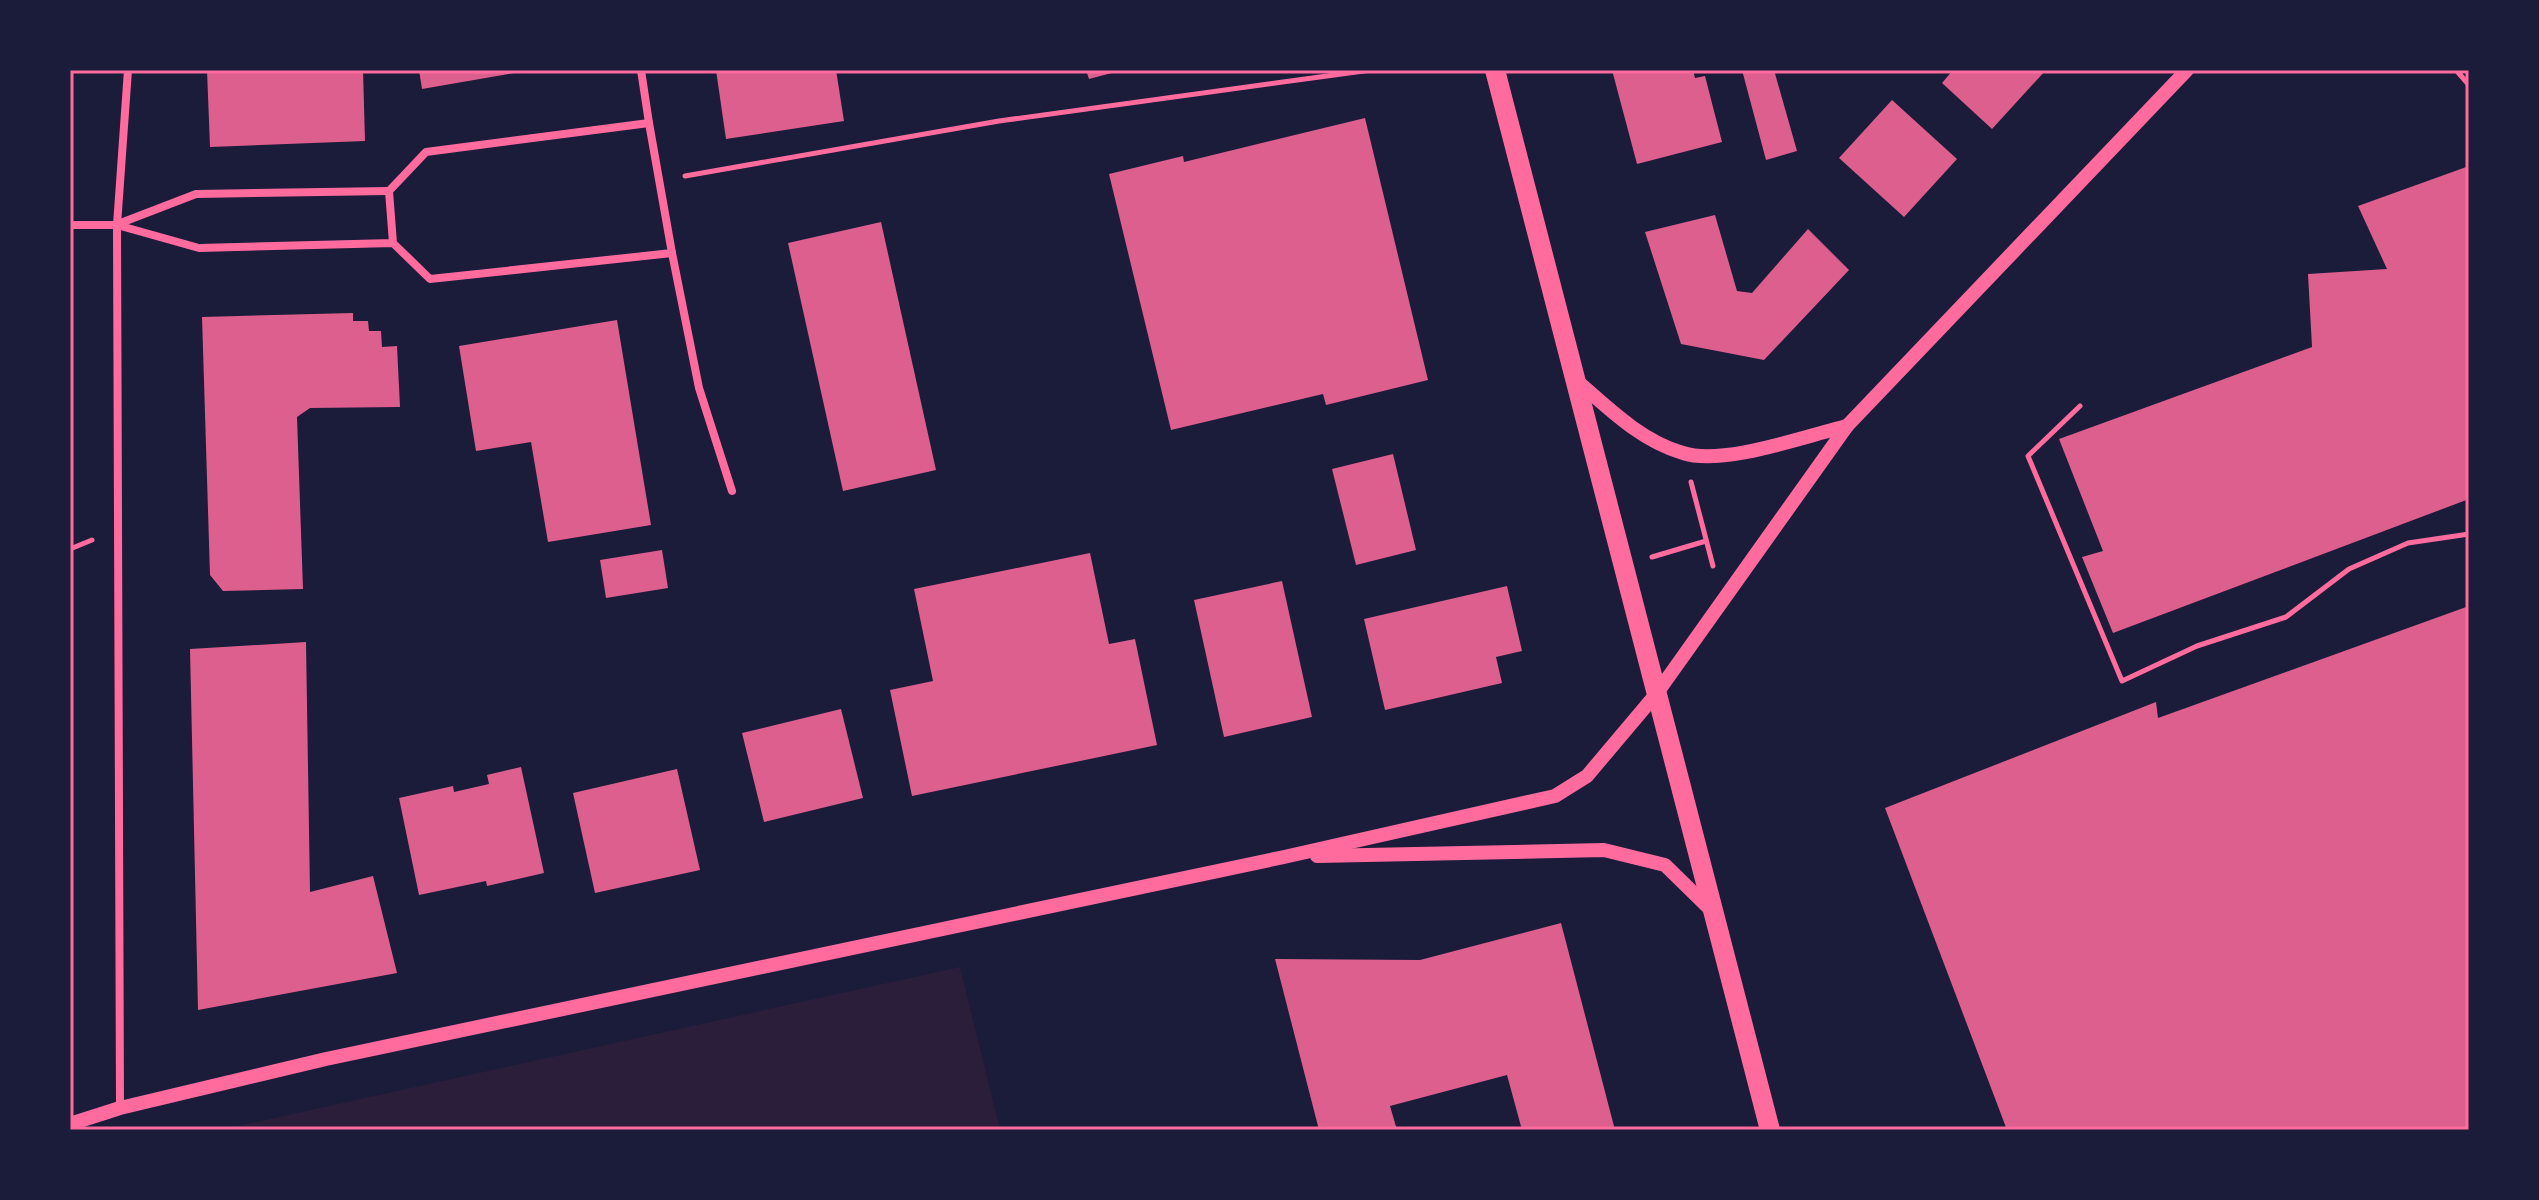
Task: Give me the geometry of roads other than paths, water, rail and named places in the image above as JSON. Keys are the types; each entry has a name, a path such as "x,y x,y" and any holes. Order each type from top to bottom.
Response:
{"main road":[{"path":"1495,70 1770,1130"}],"street":[{"path":"120,1108 117,225 128,70"},
{"path":"641,70 699,388 732,491"},
{"path":"70,1124 120,1108 342,1055 1284,857 1555,796 1587,776 1657,693 1847,426 2187,70"},
{"path":"117,225 196,194 389,191 426,152 649,123"},
{"path":"389,191 393,243 430,279 672,253"},
{"path":"70,225 117,225 199,248 393,243"},
{"path":"1576,380 1632,429 1684,454 1729,455 1847,426"},
{"path":"1284,857 1604,850 1665,865 1714,913"}]}
